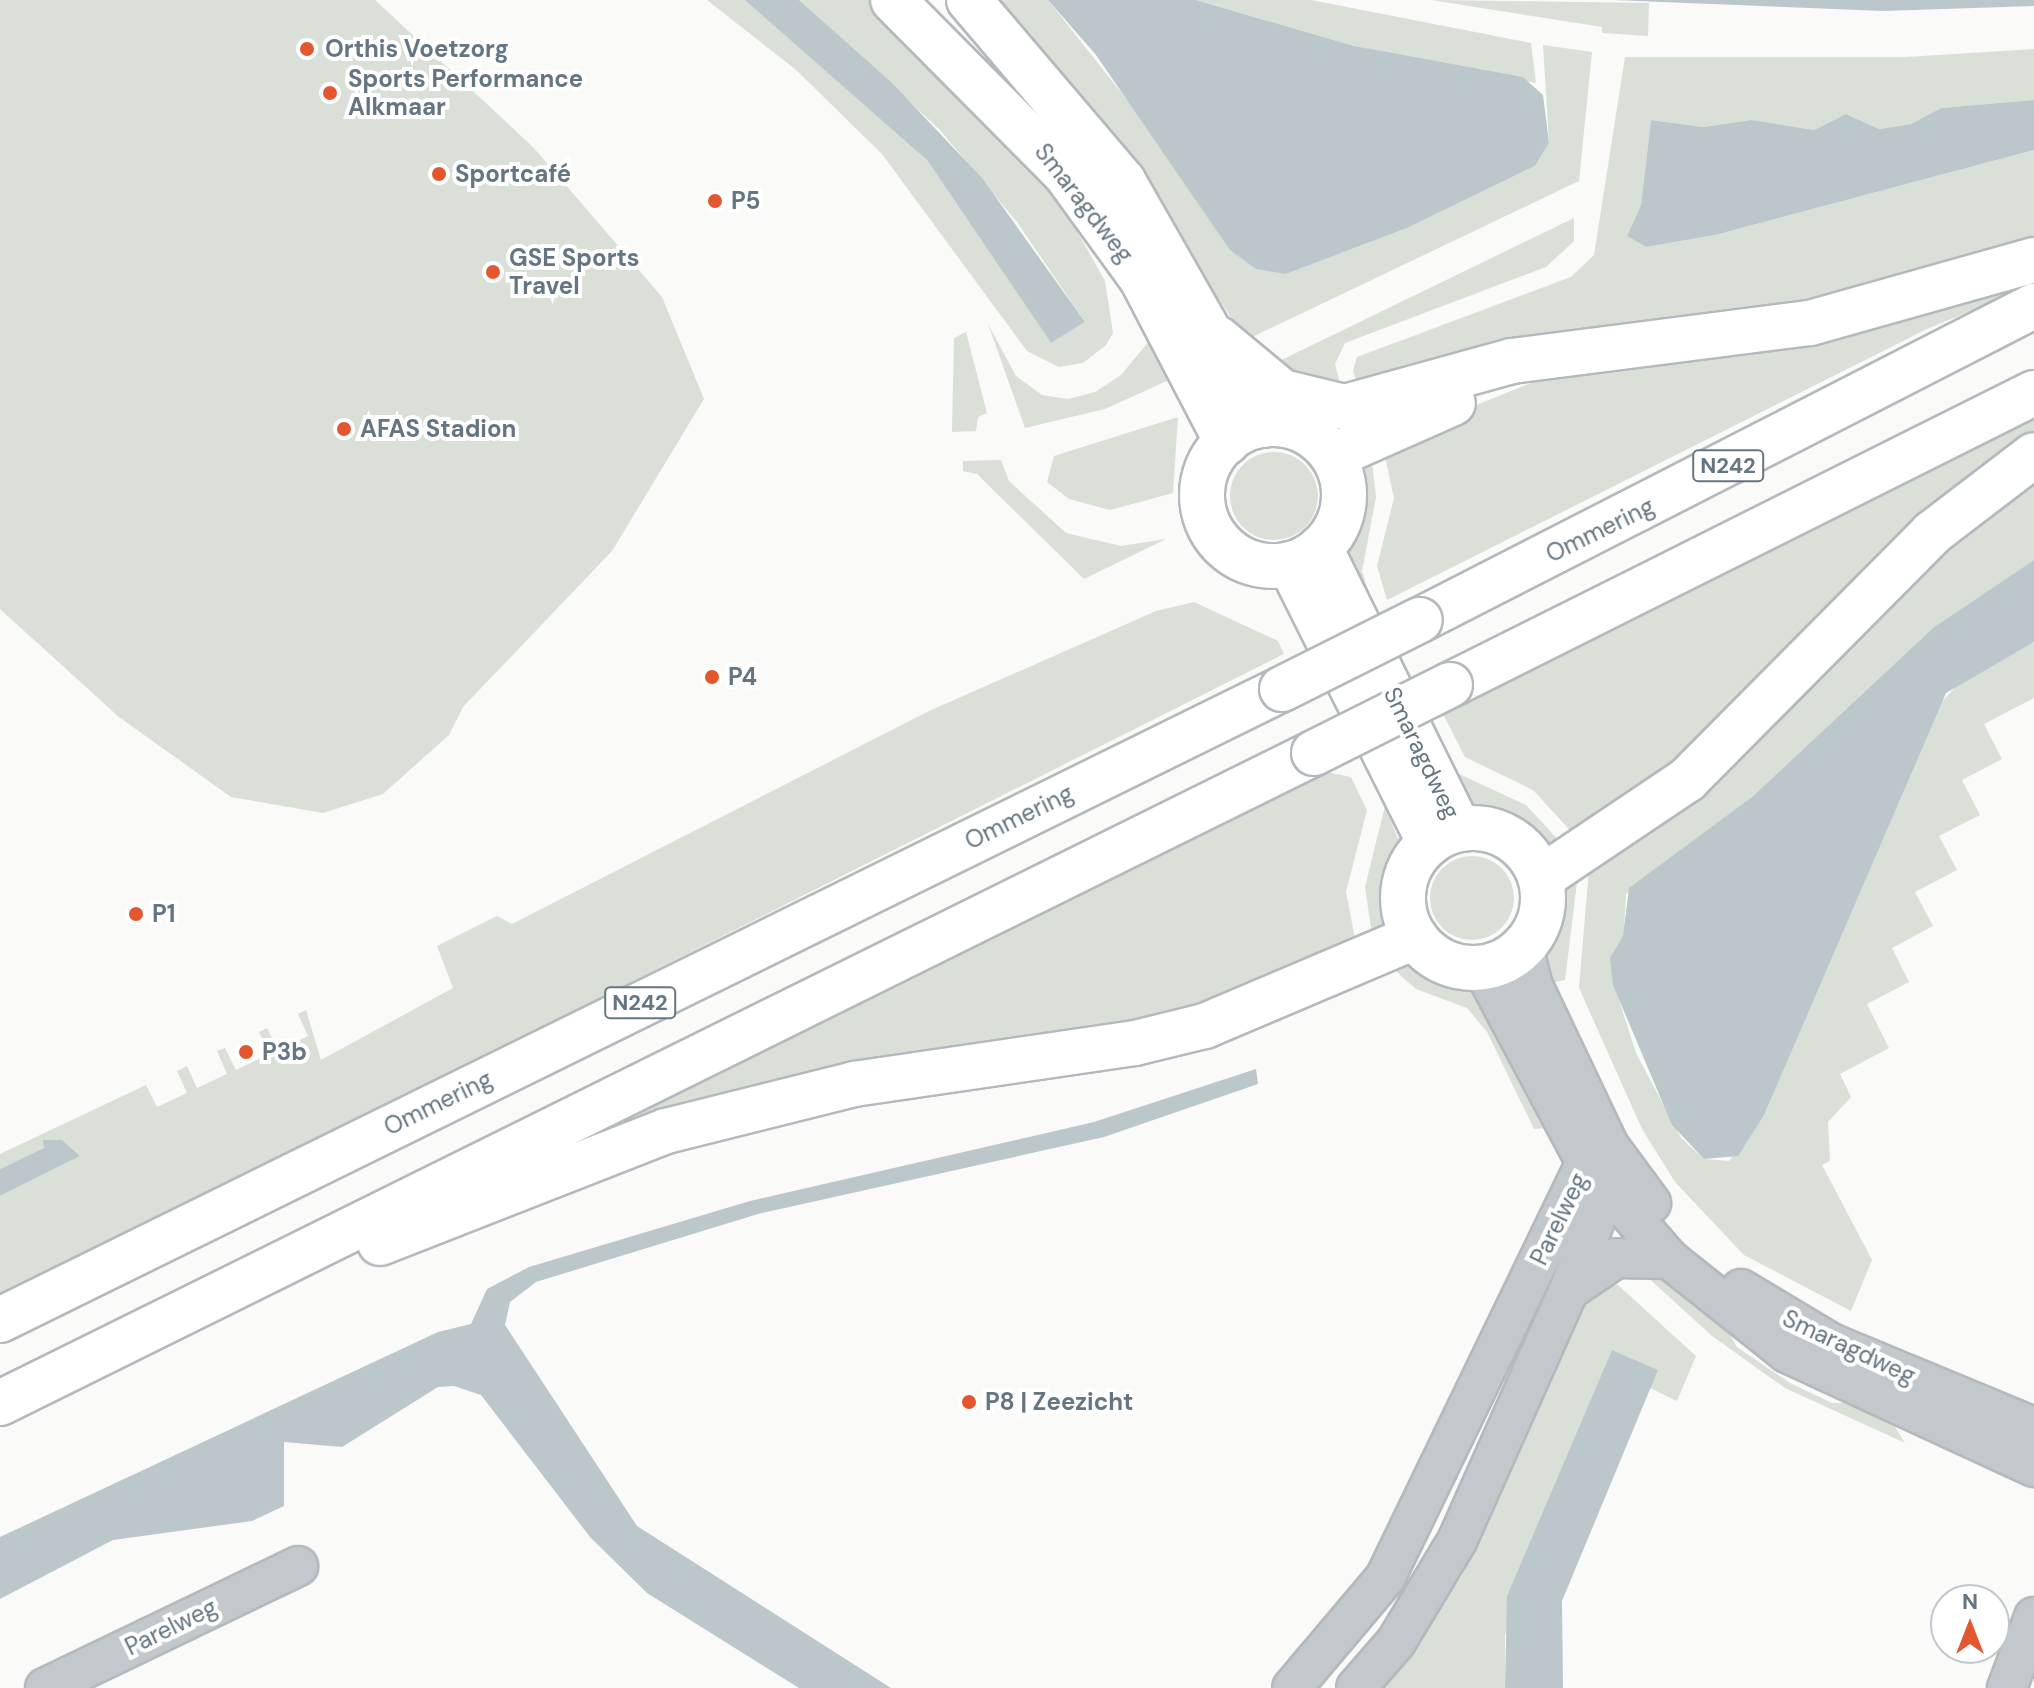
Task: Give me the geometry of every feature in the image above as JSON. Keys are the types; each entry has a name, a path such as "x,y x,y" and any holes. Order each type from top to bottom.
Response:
{"highway":[{"name":"Smaragdweg","path":"893,0 1065,173 1142,279 1244,433"},
{"name":"Smaragdweg","path":"969,0 1085,129 1157,231 1217,338 1244,433"},
{"path":"1217,338 1282,392 1345,407 1476,368 1810,323 2034,260"},
{"name":"Ommering","path":"0,1320 1282,689 2034,306"},
{"path":"1333,456 1571,356"},
{"path":"0,1403 2034,393"},
{"path":"1305,432 1333,456 1343,507 1305,556 1250,562 1212,530 1203,485 1244,433 1305,432"},
{"path":"1541,878 1687,780 1932,533 2034,455"},
{"name":"Smaragdweg","path":"1305,556 1444,836"},
{"path":"1500,833 1532,859 1541,878 1541,916 1523,946 1482,967 1449,964 1415,937 1404,888 1444,836 1500,833"},
{"path":"214,1298 411,1232 666,1131 854,1084 1135,1043 1205,1026 1415,937"}],"street":[{"name":"Smaragdweg","path":"1523,946 1604,1171 1707,1265 1771,1311 1831,1343 2034,1427"},
{"name":"Smaragdweg","path":"1482,967 1604,1171 1669,1259 1787,1353 2034,1467"},
{"name":"Parelweg","path":"1356,1688 1396,1642 1457,1541 1569,1290 1604,1171"},
{"name":"Parelweg","path":"1292,1688 1385,1578 1604,1171"},
{"path":"1569,1290 1616,1258 1669,1259"},
{"name":"Parelweg","path":"45,1688 298,1566"},
{"path":"2007,1688 2034,1617"}],"shaded area":[{"name":"AFAS Stadion","path":"0,0 375,0 533,147 662,297 704,399 612,551 463,707 449,735 383,794 323,813 231,797 119,717 0,609"},
{"path":"707,0 745,0 871,104 927,160 1051,343 1085,322 1017,222 939,129 799,0 868,0 885,14 1059,199 1105,281 1113,333 1106,345 1083,363 1059,367 1027,351 882,154 795,69"},
{"path":"745,0 799,0 892,83 982,178 1085,322 1051,343 927,160"},
{"path":"990,0 1048,0 1131,105 1286,274 1407,228 1535,166 1549,143 1543,45 1592,52 1579,181 1246,340 1137,175"},
{"path":"1048,0 1196,0 1354,46 1523,77 1543,95 1549,143 1535,166 1407,228 1286,274 1256,269 1230,250 1096,55"},
{"path":"1196,0 1311,0 1531,43 1536,83 1354,46"},
{"path":"1431,0 1649,3 1648,36 1602,33 1602,27"},
{"path":"1613,0 2034,0 2034,6 1883,11"},
{"path":"2034,49 2034,100 1941,108 1911,124 1879,129 1846,114 1814,130 1750,120 1703,127 1651,120 1641,205 1627,236 1646,247 1715,235 2034,150 2034,249 1962,271 1361,393 1353,371 1357,357 1571,277 1594,255 1625,57 1906,57"},
{"path":"2034,100 2034,150 1715,235 1646,247 1627,236 1641,205 1651,120 1703,127 1751,120 1814,130 1846,114 1879,129 1911,124 1941,108"},
{"path":"1574,218 1574,241 1546,267 1345,343 1335,364 1343,395 1263,369"},
{"path":"2034,269 2034,285 1927,329 1387,600 1377,566 1394,498 1382,443 1531,383"},
{"path":"988,324 1016,376 1042,395 1068,399 1095,392 1121,375 1150,340 1169,380 1105,409 1025,428"},
{"path":"966,332 987,413 978,417 976,431 952,432 954,338"},
{"path":"2034,408 2034,443 1741,714 1578,839 1533,790 1465,757 1440,708"},
{"path":"1178,417 1173,493 1110,510 1069,499 1047,482 1054,456"},
{"path":"1274,452 1291,456 1305,465 1314,479 1318,496 1314,513 1305,527 1291,536 1274,540 1257,536 1243,527 1234,513 1230,496 1234,479 1243,465 1257,456"},
{"path":"1371,453 1376,497 1362,571 1374,610 1341,546 1357,509 1353,461"},
{"path":"1001,460 1009,481 1066,533 1121,546 1166,539 1084,579 977,474 963,471 963,461"},
{"path":"2034,463 2034,560 1934,627 1752,797 1626,894 1620,1003 1636,1053 1681,1138 1704,1159 1729,1161 1764,1115 1936,708 1961,681 2034,642 2034,698 1984,724 2002,759 1962,780 1980,815 1939,836 1957,870 1915,892 1933,926 1892,948 1909,982 1867,1004 1889,1048 1840,1074 1851,1097 1828,1122 1830,1161 1822,1165 1872,1260 1851,1311 1744,1255 1675,1182 1642,1129 1579,988 1589,869"},
{"path":"2034,560 2034,642 1946,693 1764,1115 1738,1156 1704,1159 1672,1125 1613,985 1610,958 1623,936 1629,888 1752,797 1934,627"},
{"path":"1194,602 1278,641 1284,654 0,1299 0,1196 80,1156 62,1140 0,1169 0,1154 146,1085 157,1107 187,1093 177,1071 187,1066 197,1088 227,1074 217,1051 225,1048 236,1070 269,1054 259,1032 267,1028 278,1050 308,1036 298,1014 306,1010 321,1060 453,988 437,946 497,916 512,924 929,711 1156,611"},
{"path":"1433,730 1459,774 1526,805 1565,847 1547,856 1514,821 1465,803"},
{"path":"1327,772 1351,777 1367,810 1346,892 1357,949 1260,993 526,1162"},
{"path":"1385,806 1399,841 1386,893 1393,932 1373,941 1365,887"},
{"path":"1472,856 1488,859 1502,868 1511,882 1514,898 1511,914 1502,928 1488,937 1472,940 1456,937 1442,928 1433,914 1430,898 1433,882 1442,868 1456,859"},
{"path":"1578,874 1565,980 1552,983 1544,953 1556,894"},
{"path":"1412,960 1478,990 1547,1128 1534,1129 1487,1032 1467,1008 1416,989 1389,965"},
{"path":"1256,1069 1258,1084 1104,1137 758,1214 536,1282 510,1302 505,1325 637,1526 891,1688 799,1688 647,1593 590,1537 481,1395 454,1386 438,1387 342,1447 284,1442 284,1506 252,1521 113,1540 0,1599 0,1537 438,1332 471,1324 487,1289 529,1267 750,1201 1094,1122"},
{"path":"43,1140 62,1140 80,1156 0,1196 0,1169 44,1148"},
{"path":"1632,1263 1645,1263 1721,1320 1737,1347 1790,1383 1832,1403 1861,1403 1890,1419 1905,1443 1785,1388 1712,1336"},
{"path":"1608,1276 1696,1356 1677,1401 1650,1388 1657,1370 1612,1350 1505,1635 1505,1688 1382,1688 1462,1576 1584,1298"},
{"path":"1612,1350 1658,1370 1562,1601 1563,1688 1505,1688 1507,1596"}],"place":[{"name":"Orthis Voetzorg","path":"307,49"},
{"name":"Sports Performance Alkmaar","path":"330,93"},
{"name":"Sportcafé","path":"439,174"},
{"name":"P5","path":"715,201"},
{"name":"GSE Sports Travel","path":"493,272"},
{"name":"AFAS Stadion","path":"344,429"},
{"name":"P4","path":"712,677"},
{"name":"P1","path":"136,914"},
{"name":"P3b","path":"246,1052"},
{"name":"P8 | Zeezicht","path":"969,1402"}]}
